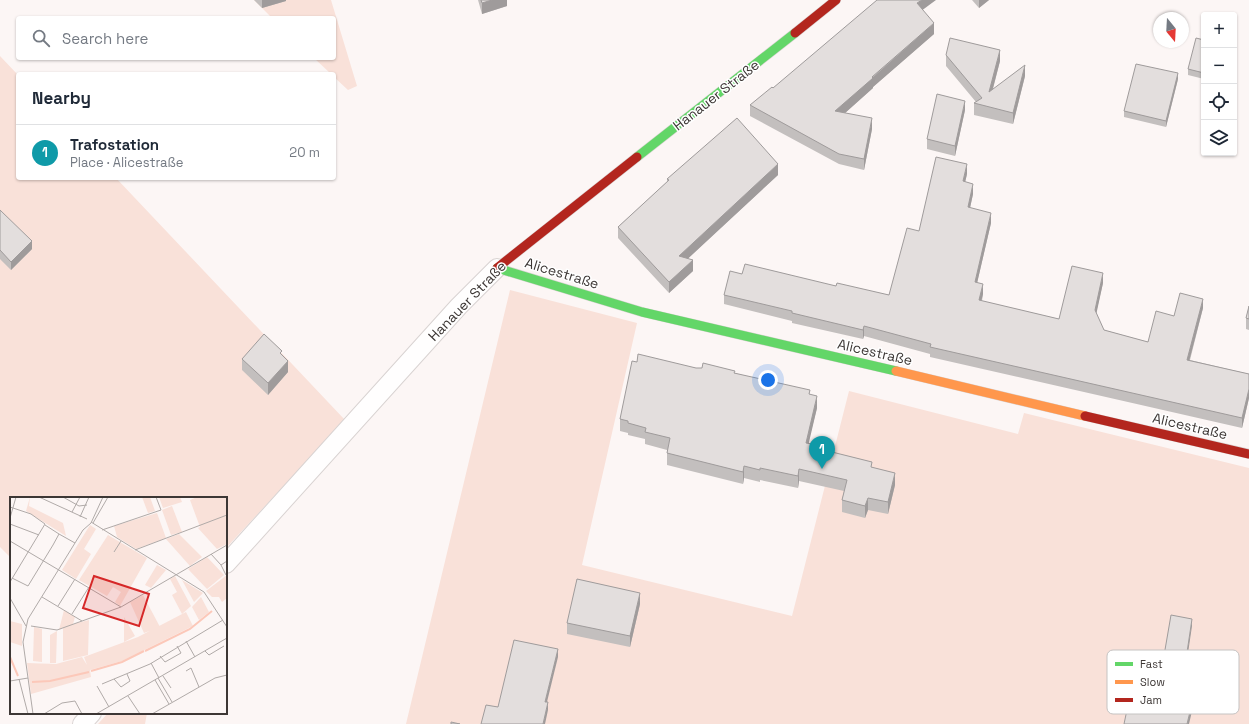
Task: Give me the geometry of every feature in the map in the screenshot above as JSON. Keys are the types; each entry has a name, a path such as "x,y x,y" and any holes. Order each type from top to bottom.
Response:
{"street":[{"name":"Hanauer Straße","path":"497,268 836,0"},
{"name":"Alicestraße","path":"497,268 642,312 1249,454"}],"lane":[{"name":"Hanauer Straße","path":"227,563 458,306 497,268"},
{"path":"82,724 91,714"}],"shaded area":[{"path":"254,0 331,0 336,16 270,16"},
{"path":"336,17 357,86 348,90 336,79 336,72 329,72 316,60 336,60"},
{"path":"0,56 16,73 16,180 118,180 345,420 227,547 227,497 10,497 10,557 0,547"},
{"path":"510,290 637,323 582,565 792,616 849,391 1018,434 1024,413 1249,468 1249,724 406,724"},
{"path":"107,714 147,714 145,724 98,724"}],"building":[{"path":"481,0 492,0 482,3"},
{"path":"877,0 922,0 917,3 934,23 835,111 872,118 864,159 839,154 750,105 772,87 773,88"},
{"path":"950,38 1000,50 989,92 1025,65 1013,113 974,103 982,98 946,55"},
{"path":"1196,38 1201,39 1201,72 1188,69"},
{"path":"1136,64 1178,73 1166,121 1124,111"},
{"path":"937,94 965,101 955,146 927,139"},
{"path":"737,118 778,164 679,256 693,260 669,282 618,227 669,180 667,179"},
{"path":"936,157 967,164 963,181 973,184 968,207 991,213 975,282 983,284 979,300 1059,319 1072,266 1103,273 1095,310 1104,330 1148,342 1156,311 1174,316 1180,293 1203,299 1187,360 1249,374 1249,389 1242,418 930,347 931,344 864,326 863,330 724,295 730,271 742,274 745,264 836,286 837,283 889,295 907,228 919,231"},
{"path":"0,210 32,241 11,262 0,250"},
{"path":"1249,306 1249,319 1246,318"},
{"path":"264,334 282,351 280,353 288,361 268,383 242,359"},
{"path":"638,354 696,368 702,368 703,363 735,371 734,373 810,390 809,394 817,396 806,443 829,447 828,451 872,462 871,467 895,473 888,502 868,498 865,506 842,500 847,480 799,469 798,476 744,466 743,472 667,453 670,438 645,432 646,428 620,419 632,361 637,362"},
{"path":"577,579 640,593 630,636 567,623"},
{"path":"1171,615 1192,619 1187,650 1165,650"},
{"path":"514,640 558,649 545,702 548,702 543,724 481,724 486,705 498,707"},
{"path":"1126,714 1189,714 1187,724 1124,724"}],"traffic: fast":[{"path":"637,157 795,33"},
{"path":"497,268 642,312 896,371"}],"traffic: slow":[{"path":"896,371 1085,416"}],"traffic: jam":[{"path":"795,33 836,0"},
{"path":"497,268 637,157"},
{"path":"1085,416 1249,454"}],"place":[{"name":"Trafostation","path":"822,469"}]}
